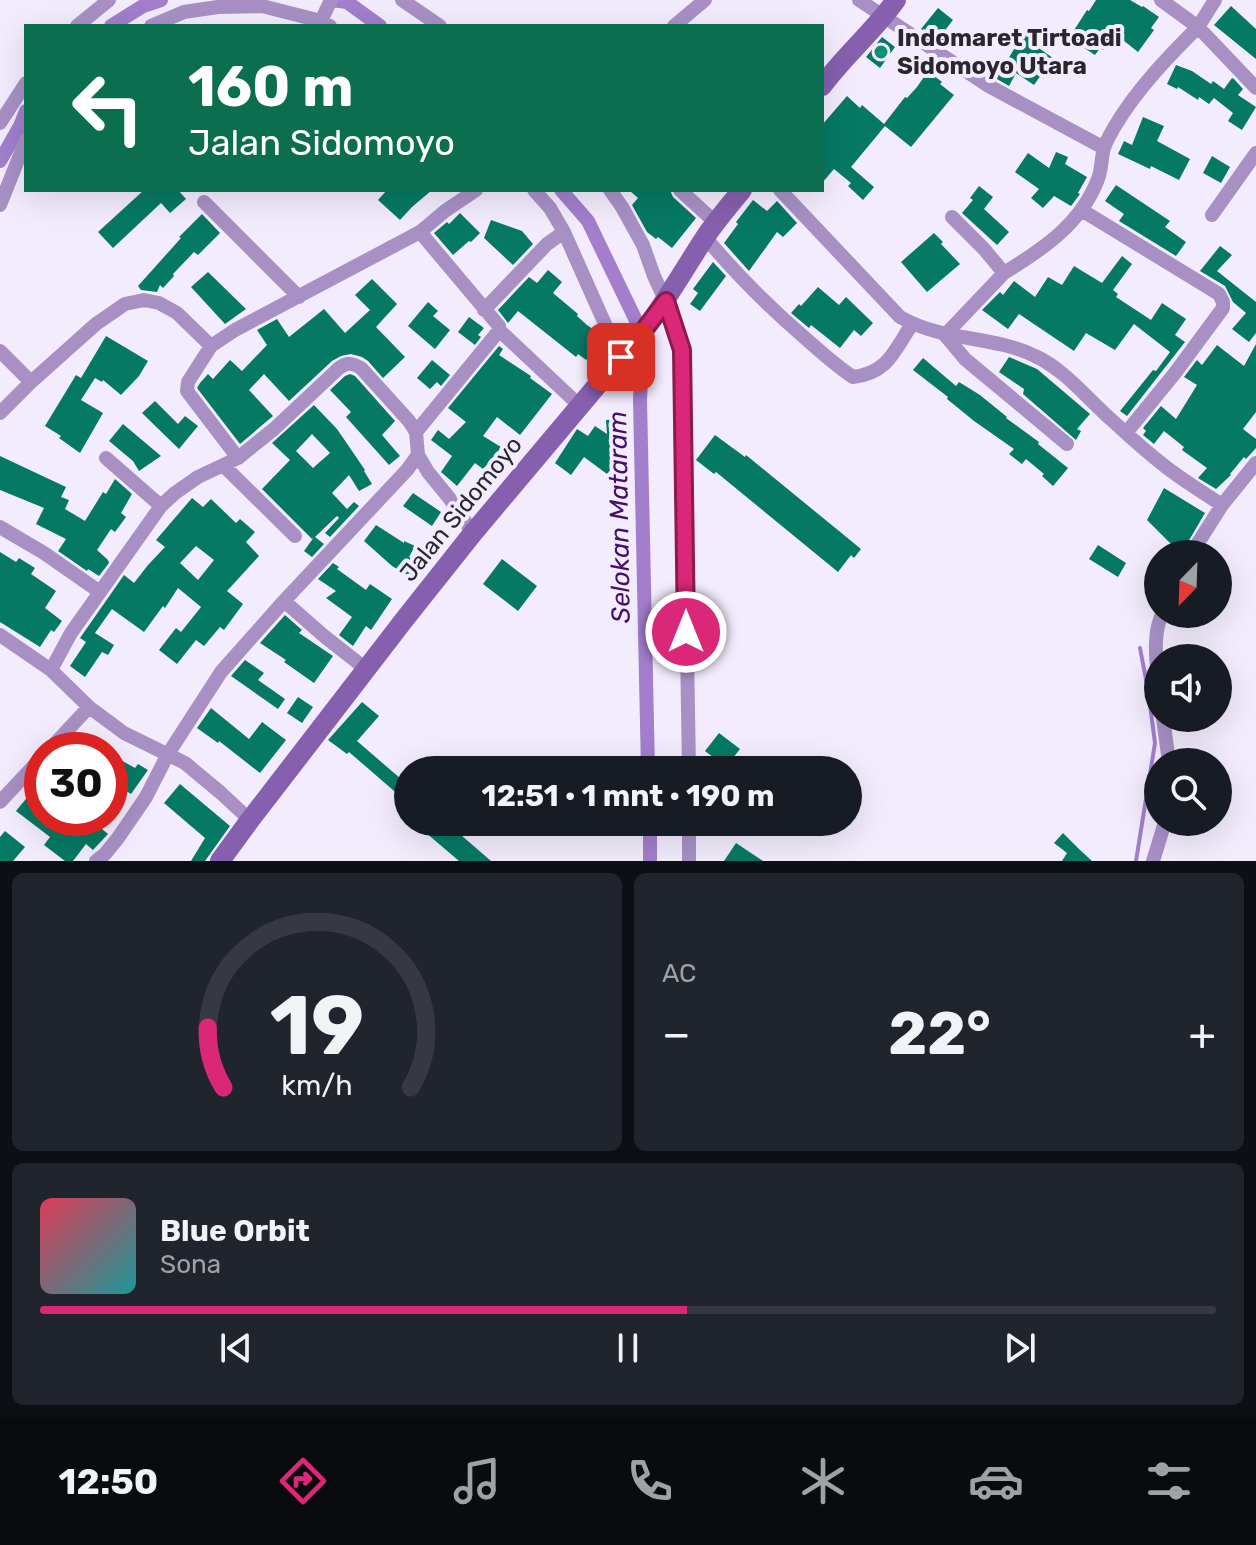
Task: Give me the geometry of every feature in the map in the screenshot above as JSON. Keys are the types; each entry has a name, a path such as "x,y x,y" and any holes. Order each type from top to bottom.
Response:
{"main road":[{"path":"824,83 890,8"},
{"name":"Jalan Sidomoyo","path":"220,861 473,533 628,350 666,301 711,230 740,192"}],"street":[{"path":"79,24 109,0"},
{"path":"402,0 437,24"},
{"path":"676,24 705,0"},
{"path":"859,0 890,8 933,51 987,85 1104,148"},
{"path":"1161,0 1198,27 1256,88"},
{"path":"945,335 1004,273 1042,249 1083,211 1098,180 1104,148 1132,99 1198,27 1215,0"},
{"path":"156,24 184,12 262,6 326,23 329,3"},
{"path":"0,123 24,86"},
{"path":"0,205 24,145"},
{"path":"1212,215 1256,153"},
{"path":"238,458 187,391 188,382 211,346 323,282 420,232 473,192"},
{"path":"536,192 564,232 613,342 628,350"},
{"path":"611,192 643,245 682,350 689,756"},
{"path":"682,192 711,230 732,268 775,312 853,377 866,376 882,369 912,324"},
{"path":"782,192 900,317 945,335 1011,346 1036,356 1056,368 1168,469 1222,505"},
{"path":"204,202 299,297"},
{"path":"1083,211 1193,276 1219,294 1223,302 1223,308 1175,373 1126,433"},
{"path":"952,217 1004,273"},
{"path":"420,232 498,323 499,330 580,406"},
{"path":"484,310 537,253 564,232"},
{"path":"0,413 96,324 125,304 144,300 159,303 177,313 211,346"},
{"path":"416,432 499,330"},
{"path":"945,335 965,359 1067,444"},
{"path":"0,351 31,382"},
{"path":"51,670 71,633 161,506 198,477 238,458 345,364 361,368 404,413 416,432 418,455 473,533"},
{"path":"96,861 105,854 146,797 168,754 221,672 418,455"},
{"path":"106,458 161,506"},
{"path":"1200,540 1222,505 1256,463"},
{"path":"224,466 295,536"},
{"path":"0,527 100,592"},
{"path":"284,601 366,669"},
{"path":"2,642 51,670 89,707 124,733 185,763 250,820"},
{"path":"66,732 89,707"},
{"path":"0,802 24,776"},
{"path":"689,836 689,861"},
{"path":"1153,861 1161,836"}],"building":[{"path":"1096,0 1130,0 1159,17 1151,28 1154,30 1138,52 1114,33 1103,50 1100,48 1095,55 1069,38"},
{"path":"1231,6 1256,29 1256,59 1214,25"},
{"path":"938,8 953,20 946,29 958,39 951,49 921,29"},
{"path":"1027,28 1042,38 1036,46 1053,58 1034,85 1016,73 1009,86 990,75 997,63 1003,67"},
{"name":"Indomaret Tirtoadi Sidomoyo Utara","path":"882,37 895,47 880,68 866,57"},
{"path":"1176,65 1224,89 1234,79 1243,89 1238,95 1256,107 1242,130 1228,121 1233,113 1214,98 1209,104 1167,84"},
{"path":"928,71 954,95 911,147 885,126 851,167 874,187 863,200 848,186 851,183 834,169 824,181 824,123 847,96 884,124"},
{"path":"1143,117 1164,126 1157,141 1190,159 1179,180 1118,154 1124,141 1132,145"},
{"path":"1056,152 1068,157 1065,164 1087,177 1071,206 1054,196 1043,208 1031,198 1039,189 1015,172 1028,153 1049,168"},
{"path":"1212,156 1230,167 1221,183 1203,173"},
{"path":"1116,185 1170,221 1165,227 1186,242 1176,256 1119,221 1124,214 1105,201"},
{"path":"979,186 993,197 984,209 1009,232 997,245 962,213"},
{"path":"142,192 180,192 186,199 170,213 161,203 113,248 98,232"},
{"path":"385,192 430,192 400,220 378,200"},
{"path":"631,192 671,192 696,218 672,248 647,232 632,205 638,198"},
{"path":"753,200 767,211 777,201 797,223 783,237 777,232 749,271 724,243"},
{"path":"460,213 480,233 453,255 434,233"},
{"path":"202,214 220,233 198,255 194,252 163,288 160,285 157,292 141,290 138,286"},
{"path":"491,220 522,231 533,244 513,265 484,238"},
{"path":"934,233 960,264 927,292 901,262"},
{"path":"1220,246 1232,255 1217,271 1256,302 1256,333 1249,342 1232,329 1246,313 1233,302 1225,286 1200,271"},
{"path":"1122,256 1132,264 1113,290 1118,294 1116,297 1151,320 1162,303 1186,319 1175,335 1185,342 1127,416 1120,411 1170,352 1134,324 1115,350 1086,333 1074,351 1019,314 1008,329 982,310 1000,292 1003,295 1014,281 1035,297 1048,277 1062,285 1074,266 1102,283"},
{"path":"713,262 726,276 700,311 690,304 698,293 693,289"},
{"path":"548,270 562,282 553,293 597,332 593,339 599,344 586,360 578,354 576,357 518,311 508,323 498,310 529,277 537,283"},
{"path":"208,272 246,309 225,324 191,287"},
{"path":"372,279 397,304 376,327 405,357 383,378 362,357 351,354 341,356 289,401 264,374 249,390 273,416 240,444 197,388 200,383 208,374 213,379 230,360 242,371 267,345 257,330 277,319 289,337 324,309 345,333 370,310 355,295"},
{"path":"818,287 839,305 846,297 873,323 861,336 854,330 840,348 811,325 809,328 791,313"},
{"path":"428,302 438,311 433,316 450,330 435,349 408,326"},
{"path":"469,317 484,328 475,345 458,332"},
{"path":"106,336 148,361 121,395 103,380 95,378 81,400 103,413 80,453 45,426 76,375 81,378"},
{"path":"1256,344 1256,412 1243,429 1256,439 1256,448 1216,489 1198,478 1207,468 1182,450 1184,447 1164,431 1154,444 1143,435 1146,431 1143,428 1161,406 1176,419 1197,385 1184,377 1197,360 1202,365 1217,345 1244,366"},
{"path":"499,346 503,349 499,355 552,394 520,435 497,417 483,436 501,447 483,469 475,463 457,486 441,472 452,456 431,440 438,430 449,439 466,422 448,408"},
{"path":"1009,357 1037,369 1090,414 1077,429 1081,431 1076,440 1023,394 1024,389 999,372"},
{"path":"923,358 956,386 959,382 980,395 1068,468 1053,486 1026,459 1022,464 1009,454 1014,449 974,421 913,370"},
{"path":"432,360 450,375 441,386 437,382 430,389 417,378"},
{"path":"350,374 395,421 382,435 400,456 389,465 346,417 351,412 330,390"},
{"path":"155,401 178,424 185,416 198,426 179,449 142,413"},
{"path":"314,405 337,429 372,484 359,491 349,475 332,493 347,509 354,502 359,506 330,537 325,533 339,518 337,516 315,537 324,544 312,557 304,551 314,537 312,539 262,489 290,460 272,443","holes":["312,434 330,453 313,468 296,451"]},
{"path":"617,419 618,460 607,474 584,457 571,475 555,463 577,429 588,436 595,426 607,434 606,420"},
{"path":"123,424 161,456 139,471 133,461 109,441"},
{"path":"715,435 746,455 861,549 854,558 851,555 838,572 716,472 714,474 696,460"},
{"path":"0,456 66,487 61,497 69,500 65,509 85,521 115,479 132,494 121,513 126,517 115,532 111,529 97,550 109,563 99,576 58,551 66,539 36,524 44,508 0,490"},
{"path":"1164,488 1205,513 1189,540 1167,540 1147,520"},
{"path":"413,493 441,512 432,526 403,506"},
{"path":"192,498 203,507 211,499 236,523 240,519 255,532 246,542 259,556 227,591 243,604 224,630 220,627 204,646 196,640 177,664 159,650 176,628 181,632 201,607 178,588 144,632 112,609 95,633 114,645 108,655 102,652 85,677 70,666 86,642 80,638 124,575 134,583 165,547 156,540","holes":["196,546 214,560 198,580 180,563"]},
{"path":"376,525 404,543 415,546 409,557 417,562 409,576 392,566 364,541"},
{"path":"1098,545 1126,563 1118,577 1089,559"},
{"path":"0,552 16,562 19,558 35,568 31,574 56,591 45,608 62,621 54,632 51,630 40,647 0,622"},
{"path":"502,559 537,586 518,611 483,584"},
{"path":"333,563 366,590 370,584 392,599 371,630 366,626 353,646 339,635 352,617 326,598 336,591 318,579"},
{"path":"285,615 302,630 299,633 333,656 314,683 260,643"},
{"path":"245,660 264,673 258,680 285,699 278,709 231,676"},
{"path":"298,697 313,707 302,723 287,713"},
{"path":"362,702 379,716 357,741 394,773 394,791 349,752 347,754 328,740"},
{"path":"211,708 249,739 262,722 286,740 260,773 197,728"},
{"path":"719,733 740,749 735,756 712,756 705,751"},
{"path":"128,764 135,768 138,764 148,770 131,794 128,792"},
{"path":"180,784 230,826 205,861 191,861 205,838 164,803"},
{"path":"24,801 24,817 16,811"},
{"path":"5,831 25,847 13,861 0,861 0,837"},
{"path":"1063,833 1092,861 1062,861 1067,853 1054,843"},
{"path":"106,836 93,850 86,844 73,861 65,861 44,845 50,837"},
{"path":"430,836 462,836 491,861 459,861"},
{"path":"736,843 763,861 724,861"}],"waterway":[{"name":"Selokan Mataram","path":"114,24 143,6 161,0"},
{"name":"Selokan Mataram","path":"332,0 347,2 377,24"},
{"name":"Selokan Mataram","path":"0,161 24,116"},
{"name":"Selokan Mataram","path":"563,192 588,221 643,335 640,400 648,756"},
{"path":"1136,861 1155,743 1140,648"},
{"name":"Selokan Mataram","path":"650,836 650,861"}],"place":[{"name":"Indomaret Tirtoadi Sidomoyo Utara","path":"881,52"}],"route":[{"path":"621,357 666,301 682,350 686,632"}]}
